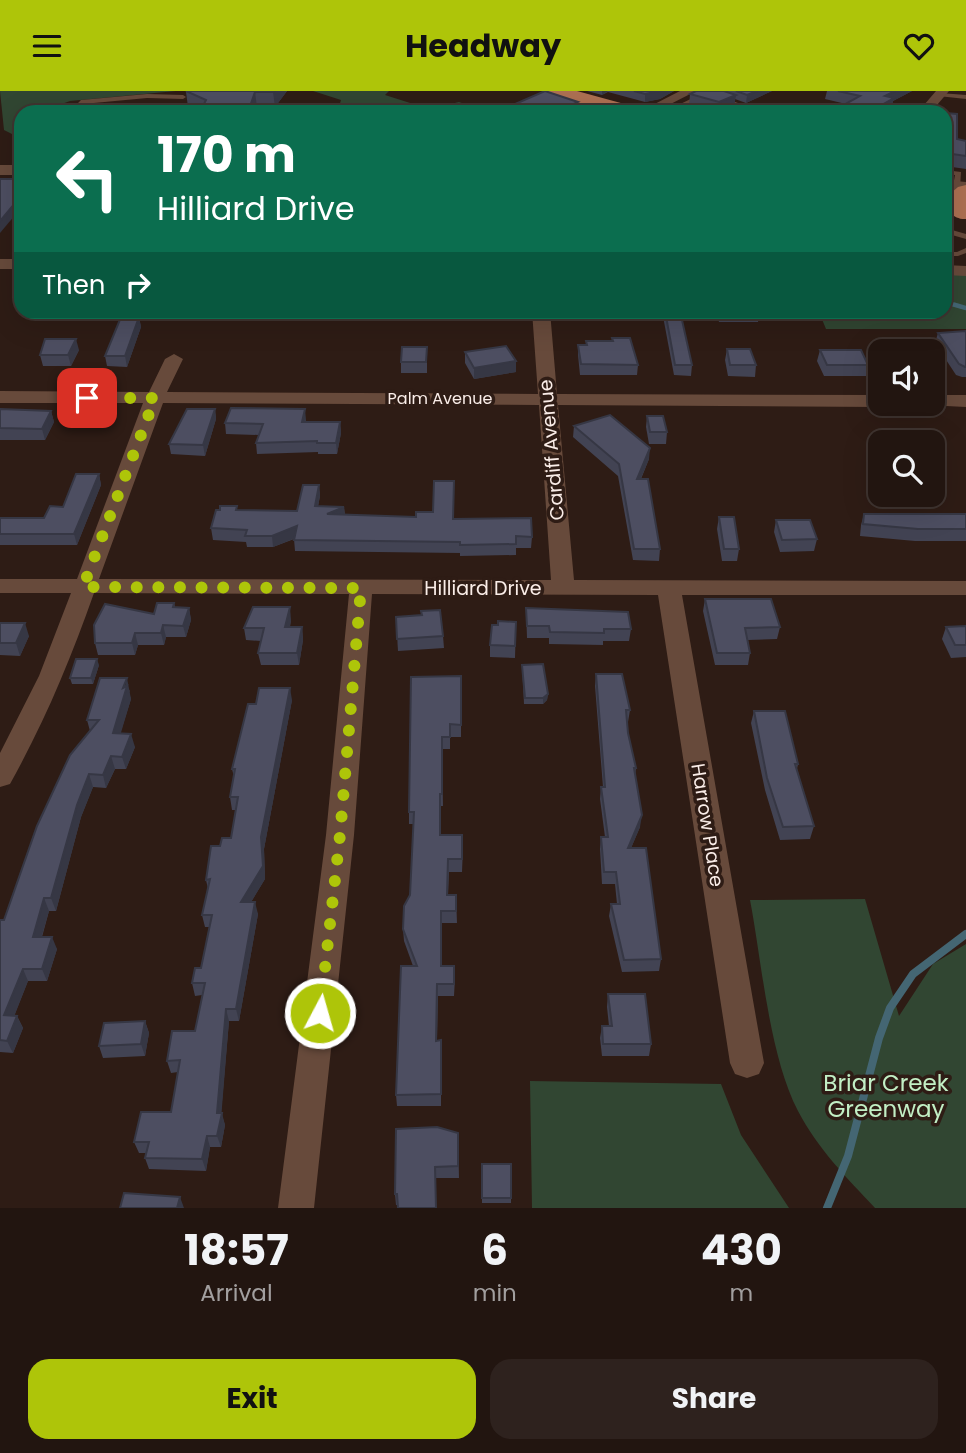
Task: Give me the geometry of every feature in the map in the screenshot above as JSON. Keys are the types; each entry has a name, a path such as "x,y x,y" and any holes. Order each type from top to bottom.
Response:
{"main road":[{"path":"555,91 606,105"}],"street":[{"path":"670,105 690,91"},
{"name":"Cardiff Avenue","path":"542,319 563,588"},
{"path":"0,778 28,729 52,675 155,398 174,359"},
{"name":"Palm Avenue","path":"0,397 868,401"},
{"path":"945,401 966,401"},
{"name":"Hilliard Drive","path":"0,586 966,588"},
{"path":"296,1208 340,835 361,588"},
{"name":"Harrow Place","path":"669,588 747,1062"}],"lane":[{"path":"672,105 703,92 740,105"},
{"path":"942,93 966,97"},
{"path":"78,105 81,102 117,99 183,97"},
{"path":"111,105 117,99"},
{"path":"952,172 959,173 958,198"}],"green space":[{"path":"0,91 176,91 70,101 59,105 14,105 14,134 4,130"},
{"path":"313,91 389,91 385,95 416,105 340,105 341,100"},
{"path":"459,102 468,105 446,105"},
{"path":"952,274 966,274 966,329 826,329 822,319 952,319"},
{"name":"Briar Creek Greenway","path":"865,899 899,1016 933,964 966,944 966,1208 875,1208 814,1138 788,1088 773,1036 750,900"},
{"path":"530,1081 721,1084 741,1135 789,1208 532,1208"}],"building":[{"path":"186,91 274,91 255,92 250,105 204,105 206,100"},
{"path":"545,91 578,102 571,105 515,104"},
{"path":"634,91 659,91 645,94"},
{"path":"696,91 724,91 736,95 719,102 690,94"},
{"path":"736,91 757,91 747,95"},
{"path":"838,91 895,91 885,96 894,98 882,105 844,105 860,96"},
{"path":"952,114 957,114 957,139 966,141 966,156 952,154"},
{"path":"0,179 14,179 14,204 0,221"},
{"path":"120,319 138,319 125,356 105,356"},
{"path":"666,319 682,319 692,365 675,365"},
{"path":"966,331 966,367 959,364 945,343 945,339 938,333"},
{"path":"612,338 630,338 638,365 581,364 578,345 587,345 586,341 613,341"},
{"path":"45,339 76,339 68,355 40,355"},
{"path":"506,346 516,361 474,368 465,352"},
{"path":"402,347 427,347 426,362 401,362"},
{"path":"727,349 750,349 756,365 730,365"},
{"path":"820,350 861,350 868,365 827,365"},
{"path":"231,408 305,409 302,422 340,422 336,443 256,443 263,424 225,423"},
{"path":"0,409 51,411 42,429 0,428"},
{"path":"187,409 215,409 203,445 169,444"},
{"path":"610,415 650,448 637,479 648,479 660,549 634,549 619,464 574,426"},
{"path":"647,416 663,416 667,432 650,432"},
{"path":"76,474 99,474 74,534 0,534 0,518 44,518 50,506 63,507"},
{"path":"434,481 454,481 453,519 531,518 532,537 516,536 516,544 460,545 460,542 294,540 297,526 272,536 245,536 247,530 211,528 216,510 220,510 220,506 237,506 236,510 297,511 303,485 319,485 315,506 344,507 327,514 416,517 416,512 433,512"},
{"path":"864,514 966,514 966,529 918,529 863,524"},
{"path":"719,517 734,517 739,549 724,549"},
{"path":"776,520 810,520 817,539 782,540"},
{"path":"705,599 771,599 780,627 745,628 750,653 717,653"},
{"path":"157,603 174,603 173,607 189,608 183,626 163,625 161,633 135,633 132,643 95,643 94,625 105,604 154,614"},
{"path":"253,607 290,607 285,627 302,627 297,653 258,653 264,628 244,628"},
{"path":"526,608 628,612 631,629 604,629 604,633 550,632 549,626 527,626"},
{"path":"440,610 443,636 397,639 396,617 422,615 421,611"},
{"path":"498,621 516,622 515,646 490,645 492,625 498,625"},
{"path":"0,623 25,623 16,643 0,643"},
{"path":"966,626 966,645 955,645 946,627"},
{"path":"76,659 97,659 91,678 70,678"},
{"path":"543,664 548,694 543,698 525,698 522,665"},
{"path":"596,674 622,674 630,710 626,710 628,733 642,815 628,848 646,848 661,959 624,960 611,904 620,904 616,872 604,872 601,837 608,837 601,787 605,787"},
{"path":"461,676 461,725 450,724 450,737 442,737 440,835 462,835 462,859 448,859 447,895 456,895 456,911 441,911 441,966 454,966 454,984 437,984 436,1041 441,1040 441,1094 396,1095 401,966 417,966 403,929 404,906 410,895 414,812 409,812 411,677"},
{"path":"100,678 127,678 113,733 131,734 122,757 111,756 103,775 89,774 77,805 51,898 44,898 33,937 52,937 42,969 23,969 4,1015 17,1016 7,1041 0,1040 0,920 4,920 37,826 70,755 99,720 87,720"},
{"path":"259,688 290,688 261,837 263,866 241,902 255,902 236,1009 226,1009 217,1113 222,1113 217,1136 207,1136 202,1159 145,1158 149,1142 134,1142 141,1112 171,1112 180,1060 167,1061 172,1031 195,1031 205,983 192,983 195,968 201,968 212,915 202,915 210,879 206,880 211,846 220,846 222,838 231,838 238,797 230,797 235,769 232,769 248,704 256,704"},
{"path":"754,711 785,711 798,764 795,764 814,826 783,827 767,778"},
{"path":"608,994 645,994 651,1044 603,1044 602,1026 612,1026"},
{"path":"145,1021 141,1044 99,1046 104,1023"},
{"path":"437,1127 458,1133 458,1166 435,1167 436,1208 398,1208 395,1194 396,1129"},
{"path":"482,1164 511,1164 511,1198 482,1198"},
{"path":"124,1193 180,1197 177,1208 120,1208"}],"waterway":[{"path":"952,304 966,308"},
{"path":"827,1208 848,1156 879,1038 890,1008 913,974 966,934"}],"route":[{"path":"87,398 155,398 83,587 361,588 340,835 320,1013"}]}
